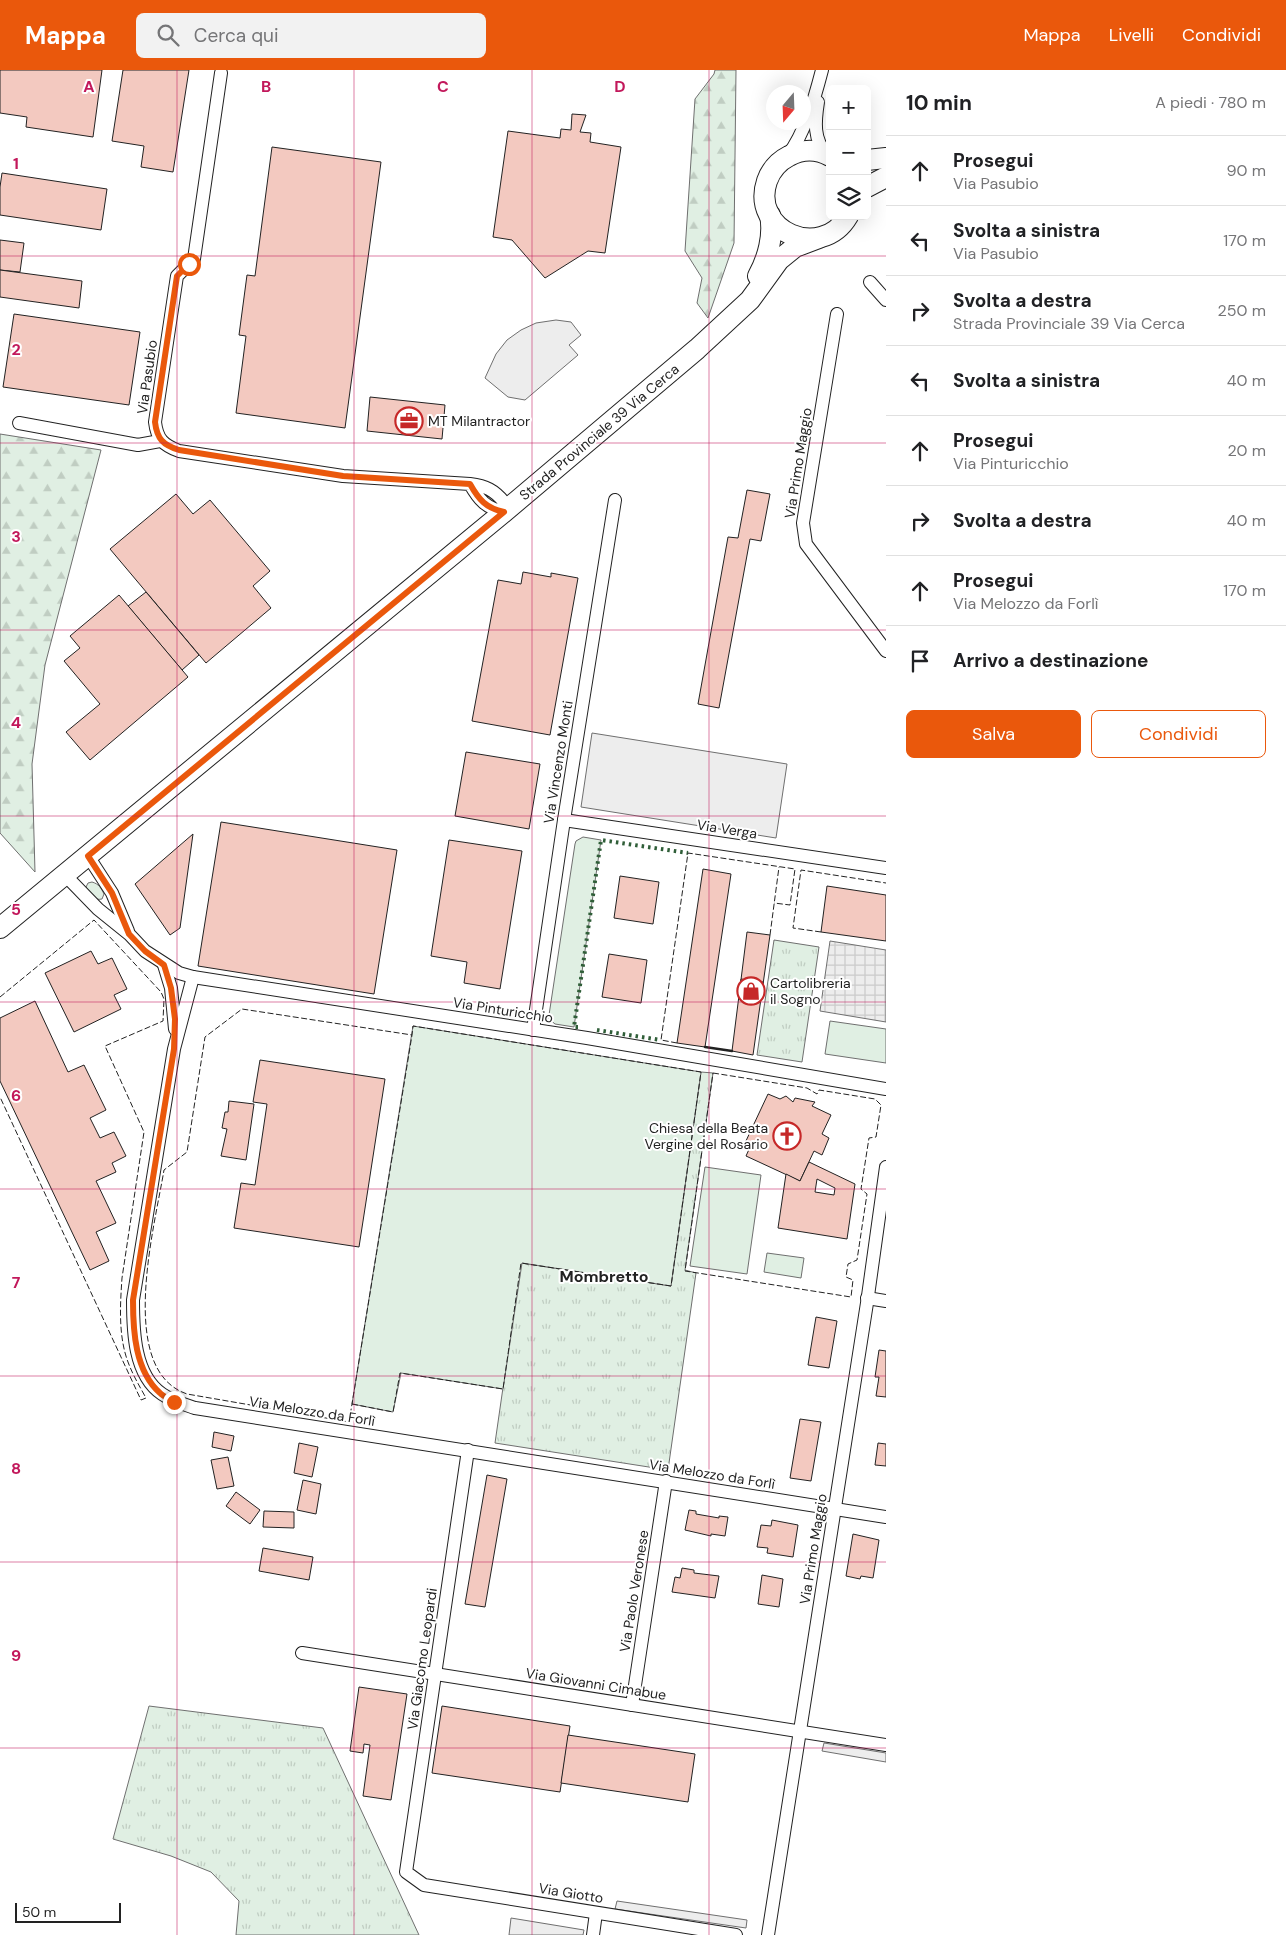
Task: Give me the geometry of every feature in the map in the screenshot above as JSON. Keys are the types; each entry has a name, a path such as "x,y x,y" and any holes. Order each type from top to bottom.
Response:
{"main road":[{"path":"786,157 802,151 826,154"},
{"name":"Strada Provinciale 39 Via Cerca","path":"732,315 762,269 770,241 771,222 765,201 766,184 773,169 786,157"},
{"path":"871,160 886,158"},
{"path":"871,185 886,177"},
{"path":"770,215 776,224 789,234 806,239 819,238"},
{"name":"Strada Provinciale 39 Via Cerca","path":"0,928 504,512 697,350 750,300 779,260 795,248 839,228 845,220"}],"street":[{"name":"Via Pasubio","path":"160,441 156,432 155,422 177,276 194,259 221,73"},
{"path":"821,75 816,129 821,148 826,153"},
{"path":"786,157 798,139 821,75"},
{"path":"870,282 886,300"},
{"name":"Via Primo Maggio","path":"837,314 803,523 804,535 806,544 886,651"},
{"path":"19,424 138,445 160,441 168,447 179,450 343,476 470,484 477,496 491,509 504,512"},
{"name":"Via Vincenzo Monti","path":"533,1030 564,820 616,500"},
{"name":"Via Verga","path":"564,820 886,868"},
{"path":"88,856 112,893 129,934"},
{"path":"65,875 98,909 129,934"},
{"name":"Via Pinturicchio","path":"129,934 145,951 164,965 192,977 533,1030 886,1089"},
{"path":"164,965 171,988 175,1019 174,1049"},
{"name":"Via Melozzo da Forlì","path":"192,977 174,1049 133,1300 133,1328 138,1354 147,1377 160,1393 174,1402 195,1408 886,1517"},
{"name":"Via Primo Maggio","path":"768,1935 886,1167"},
{"path":"867,1298 886,1301"},
{"name":"Via Giacomo Leopardi","path":"406,1872 468,1450"},
{"name":"Via Paolo Veronese","path":"632,1705 666,1481"},
{"name":"Via Giovanni Cimabue","path":"302,1653 886,1745"},
{"name":"Via Giotto","path":"406,1872 424,1885 736,1935"},
{"path":"593,1935 596,1913"}],"green space":[{"path":"715,70 736,70 734,243 708,318 697,303 702,278 685,251 695,99"},
{"path":"0,434 101,450 45,665 32,764 35,872 0,833"},
{"path":"583,837 601,840 574,1027 555,1024 549,1019 549,1015 575,844 576,841"},
{"path":"92,882 102,890 104,894 102,899 94,898 86,887 88,883"},
{"path":"774,940 819,947 802,1062 757,1055"},
{"path":"830,1021 886,1029 886,1063 825,1054"},
{"path":"413,1026 701,1072 671,1286 522,1263 503,1389 401,1373 393,1412 352,1404"},
{"path":"701,1072 713,1073 685,1270 696,1273 668,1470 495,1443 521,1263 671,1286"},
{"path":"705,1167 761,1175 747,1274 690,1266"},
{"path":"767,1253 804,1258 801,1278 764,1272"},
{"path":"149,1706 323,1728 419,1935 236,1935 239,1901 211,1872 171,1856 113,1839"}],"shaded area":[{"path":"556,320 571,322 581,335 569,345 578,355 525,400 508,397 485,378 496,354 507,340 521,330 536,323"},
{"path":"592,733 787,764 776,838 581,807"},
{"path":"830,941 886,950 886,1022 820,1011"},
{"path":"824,1743 886,1753 886,1762 822,1751"},
{"path":"617,1901 747,1920 746,1928 615,1909"},
{"path":"511,1918 584,1930 583,1935 509,1935"}],"building":[{"path":"0,70 102,70 93,137 26,127 27,117 0,113"},
{"path":"123,70 189,70 173,172 141,167 144,146 112,141"},
{"path":"572,114 586,115 580,132 591,133 590,142 621,147 605,253 588,251 545,278 512,240 493,237 508,131 560,138 561,129 571,130"},
{"path":"272,147 381,162 345,428 236,413 246,336 239,335 247,275 255,276"},
{"path":"2,173 107,189 101,230 0,215"},
{"path":"0,240 24,243 20,272 0,270"},
{"path":"0,270 82,281 79,308 0,297"},
{"path":"14,314 140,332 129,405 3,387"},
{"path":"370,397 445,405 442,439 367,431"},
{"path":"747,490 770,494 761,541 750,539 719,708 698,704 728,537 738,538"},
{"path":"176,494 193,514 210,500 270,571 253,586 271,608 206,663 110,549"},
{"path":"523,572 551,577 551,573 578,578 550,735 472,721 498,580 521,584"},
{"path":"146,592 199,655 182,670 128,606"},
{"path":"119,595 188,677 90,760 66,732 100,704 64,661 80,648 70,636"},
{"path":"466,752 540,764 529,829 455,816"},
{"path":"221,822 397,850 374,994 198,966"},
{"path":"193,834 180,928 170,935 135,884"},
{"path":"449,840 522,851 500,989 464,983 467,962 431,956"},
{"path":"703,869 731,874 705,1047 677,1043"},
{"path":"620,876 659,882 653,924 614,918"},
{"path":"827,886 886,895 886,941 821,932"},
{"path":"747,932 770,935 753,1055 732,1051"},
{"path":"91,951 98,964 112,958 127,989 114,995 121,1009 74,1032 45,973"},
{"path":"609,954 647,960 641,1003 602,997"},
{"name":"Cartolibreria il Sogno","path":"741,979 763,982 761,1000 739,999"},
{"path":"35,1001 68,1072 84,1065 106,1110 90,1118 100,1138 114,1132 126,1156 112,1163 116,1172 96,1181 116,1223 96,1232 109,1261 90,1270 0,1081 0,1018"},
{"path":"260,1060 385,1079 359,1247 234,1228 241,1183 255,1185 267,1104 253,1102"},
{"name":"Chiesa della Beata Vergine del Rosario","path":"768,1094 780,1099 786,1096 793,1102 795,1098 815,1102 812,1106 831,1115 822,1134 829,1138 822,1155 814,1151 800,1181 746,1156 751,1145 745,1143"},
{"path":"229,1101 254,1104 246,1160 221,1156 227,1129 222,1128 225,1112 228,1112"},
{"path":"809,1162 855,1184 847,1239 778,1228 786,1174 800,1181","holes":["817,1179 835,1188 834,1195 815,1192"]},
{"path":"816,1317 837,1321 829,1368 808,1365"},
{"path":"879,1350 886,1351 886,1397 876,1396 879,1377 875,1377"},
{"path":"800,1419 821,1422 811,1481 790,1478"},
{"path":"214,1432 234,1436 231,1451 212,1447"},
{"path":"299,1443 318,1447 312,1477 294,1473"},
{"path":"878,1443 886,1444 886,1466 875,1465"},
{"path":"228,1457 234,1486 217,1489 211,1460"},
{"path":"487,1475 507,1479 485,1607 465,1604"},
{"path":"303,1480 321,1484 316,1514 297,1510"},
{"path":"236,1492 260,1510 250,1524 226,1506"},
{"path":"689,1510 696,1511 696,1514 719,1518 719,1516 728,1517 725,1536 711,1534 711,1536 685,1530"},
{"path":"264,1511 294,1512 294,1528 263,1527"},
{"path":"772,1520 798,1525 793,1557 767,1553 768,1548 757,1547 761,1525 771,1526"},
{"path":"853,1534 879,1540 873,1578 861,1576 860,1579 846,1576"},
{"path":"263,1548 313,1557 309,1580 259,1571"},
{"path":"682,1568 694,1570 694,1573 719,1576 715,1598 672,1592 675,1577 680,1578"},
{"path":"762,1575 783,1579 779,1607 758,1604"},
{"path":"359,1687 407,1694 391,1800 363,1796 370,1745 364,1744 363,1753 350,1751"},
{"path":"442,1706 570,1726 560,1792 432,1773"},
{"path":"568,1735 695,1754 688,1802 561,1783"}],"hedge":[{"path":"578,1027 574,1027 601,840 688,853"},
{"path":"597,1030 661,1040"}],"fence":[{"path":"677,1043 661,1040 688,853 795,869 790,905 774,903"},
{"path":"770,935 779,867"},
{"path":"821,932 793,928 801,870 886,883"},
{"path":"0,997 94,920 161,992 164,999 163,1021 105,1046 144,1132 122,1278 120,1312 123,1346 126,1357 133,1375 146,1398 141,1400 0,1097"},
{"path":"352,1404 393,1412 400,1373 503,1389 521,1263 671,1286 701,1072 413,1026 412,1035 349,1422 187,1394 165,1380 152,1357 146,1327 149,1259 164,1170 187,1152 205,1037 242,1009 412,1035"},
{"path":"713,1073 807,1088 817,1094 819,1090 875,1099 881,1105 876,1137 869,1138 861,1189 867,1194 857,1260 848,1264 846,1277 853,1280 851,1297 685,1271 713,1073"}],"wall":[{"path":"705,1047 732,1051"}],"place":[{"name":"MT Milantractor","path":"409,421"},
{"name":"Cartolibreria il Sogno","path":"751,991"},
{"name":"Chiesa della Beata Vergine del Rosario","path":"787,1136"}],"district":[{"name":"Mombretto","path":"604,1276"}],"route":[{"path":"174,1402 160,1393 147,1377 138,1354 133,1328 135,1281 174,1049 175,1019 171,988 164,965 145,951 129,934 112,893 88,856 504,512 491,509 477,496 470,484 343,476 179,450 168,447 160,441 156,432 155,422 177,276 189,264"}]}
